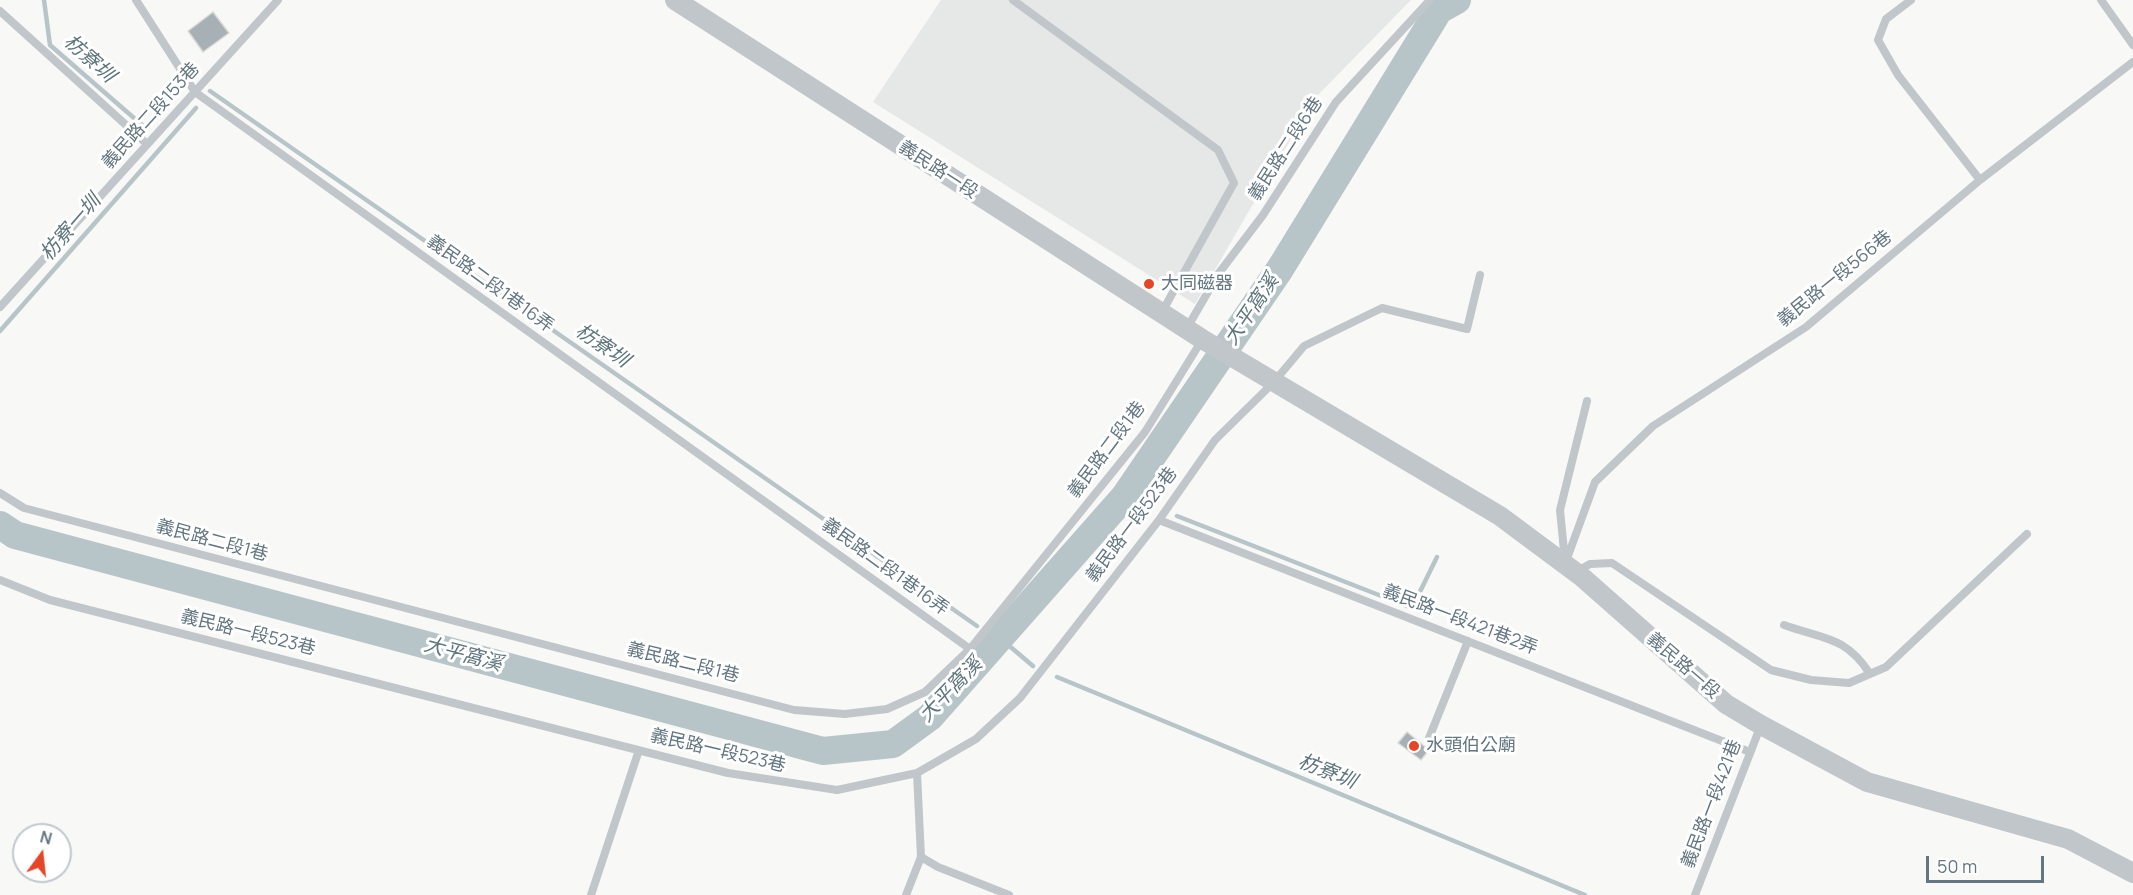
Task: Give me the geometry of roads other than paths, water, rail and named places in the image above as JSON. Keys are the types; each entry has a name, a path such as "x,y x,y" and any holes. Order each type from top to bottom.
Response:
{"street":[{"name":"義民路一段","path":"675,0 1194,334 1500,516 1570,568 1726,704 1761,725 1867,782 2068,839 2133,873"}],"lane":[{"path":"136,0 195,92"},
{"name":"義民路二段153巷","path":"0,307 278,0"},
{"path":"1013,0 1218,150 1234,183 1161,313"},
{"name":"義民路二段6巷","path":"1194,334 1219,273 1263,215 1336,102 1430,0"},
{"path":"1911,0 1886,19 1878,40 1898,75 1980,180"},
{"path":"2101,0 2133,45"},
{"path":"0,11 147,144"},
{"name":"義民路一段566巷","path":"1570,568 1595,482 1653,426 1806,327 1980,180 2133,62"},
{"name":"義民路二段1巷16弄","path":"195,92 970,650"},
{"name":"義民路一段523巷","path":"0,580 50,600 728,773 837,790 917,773 976,739 1020,698 1159,520 1215,440 1273,383 1304,346 1382,308 1467,329 1480,275"},
{"name":"義民路二段1巷","path":"0,493 24,508 794,710 845,714 887,709 925,692 970,650 1145,432 1194,334"},
{"path":"1587,401 1560,510 1570,568 1611,563 1635,576 1771,670 1811,680 1849,683 1886,667 2027,534"},
{"name":"義民路一段421巷2弄","path":"1159,520 1750,752"},
{"path":"1784,625 1845,645 1860,657 1870,674"},
{"path":"1429,738 1468,641"},
{"name":"義民路一段421巷","path":"1695,895 1761,725"},
{"path":"591,895 639,750"},
{"path":"906,895 921,857 917,773"},
{"path":"921,857 938,867 1009,895"}],"waterway":[{"name":"枋寮圳","path":"44,0 50,45 142,125"},
{"name":"大平窩溪","path":"0,525 15,535 823,751 893,744 930,717 1125,496 1280,269 1439,10 1457,0"},
{"name":"枋寮圳","path":"210,91 977,626"},
{"name":"枋寮一圳","path":"0,331 196,108"},
{"path":"1125,496 1152,507"},
{"path":"1177,516 1412,608 1437,557"},
{"path":"1000,638 1033,666"},
{"name":"枋寮圳","path":"1057,677 1585,895"}],"place":[{"name":"大同磁器","path":"1149,284"},
{"name":"水頭伯公廟","path":"1414,746"}]}
